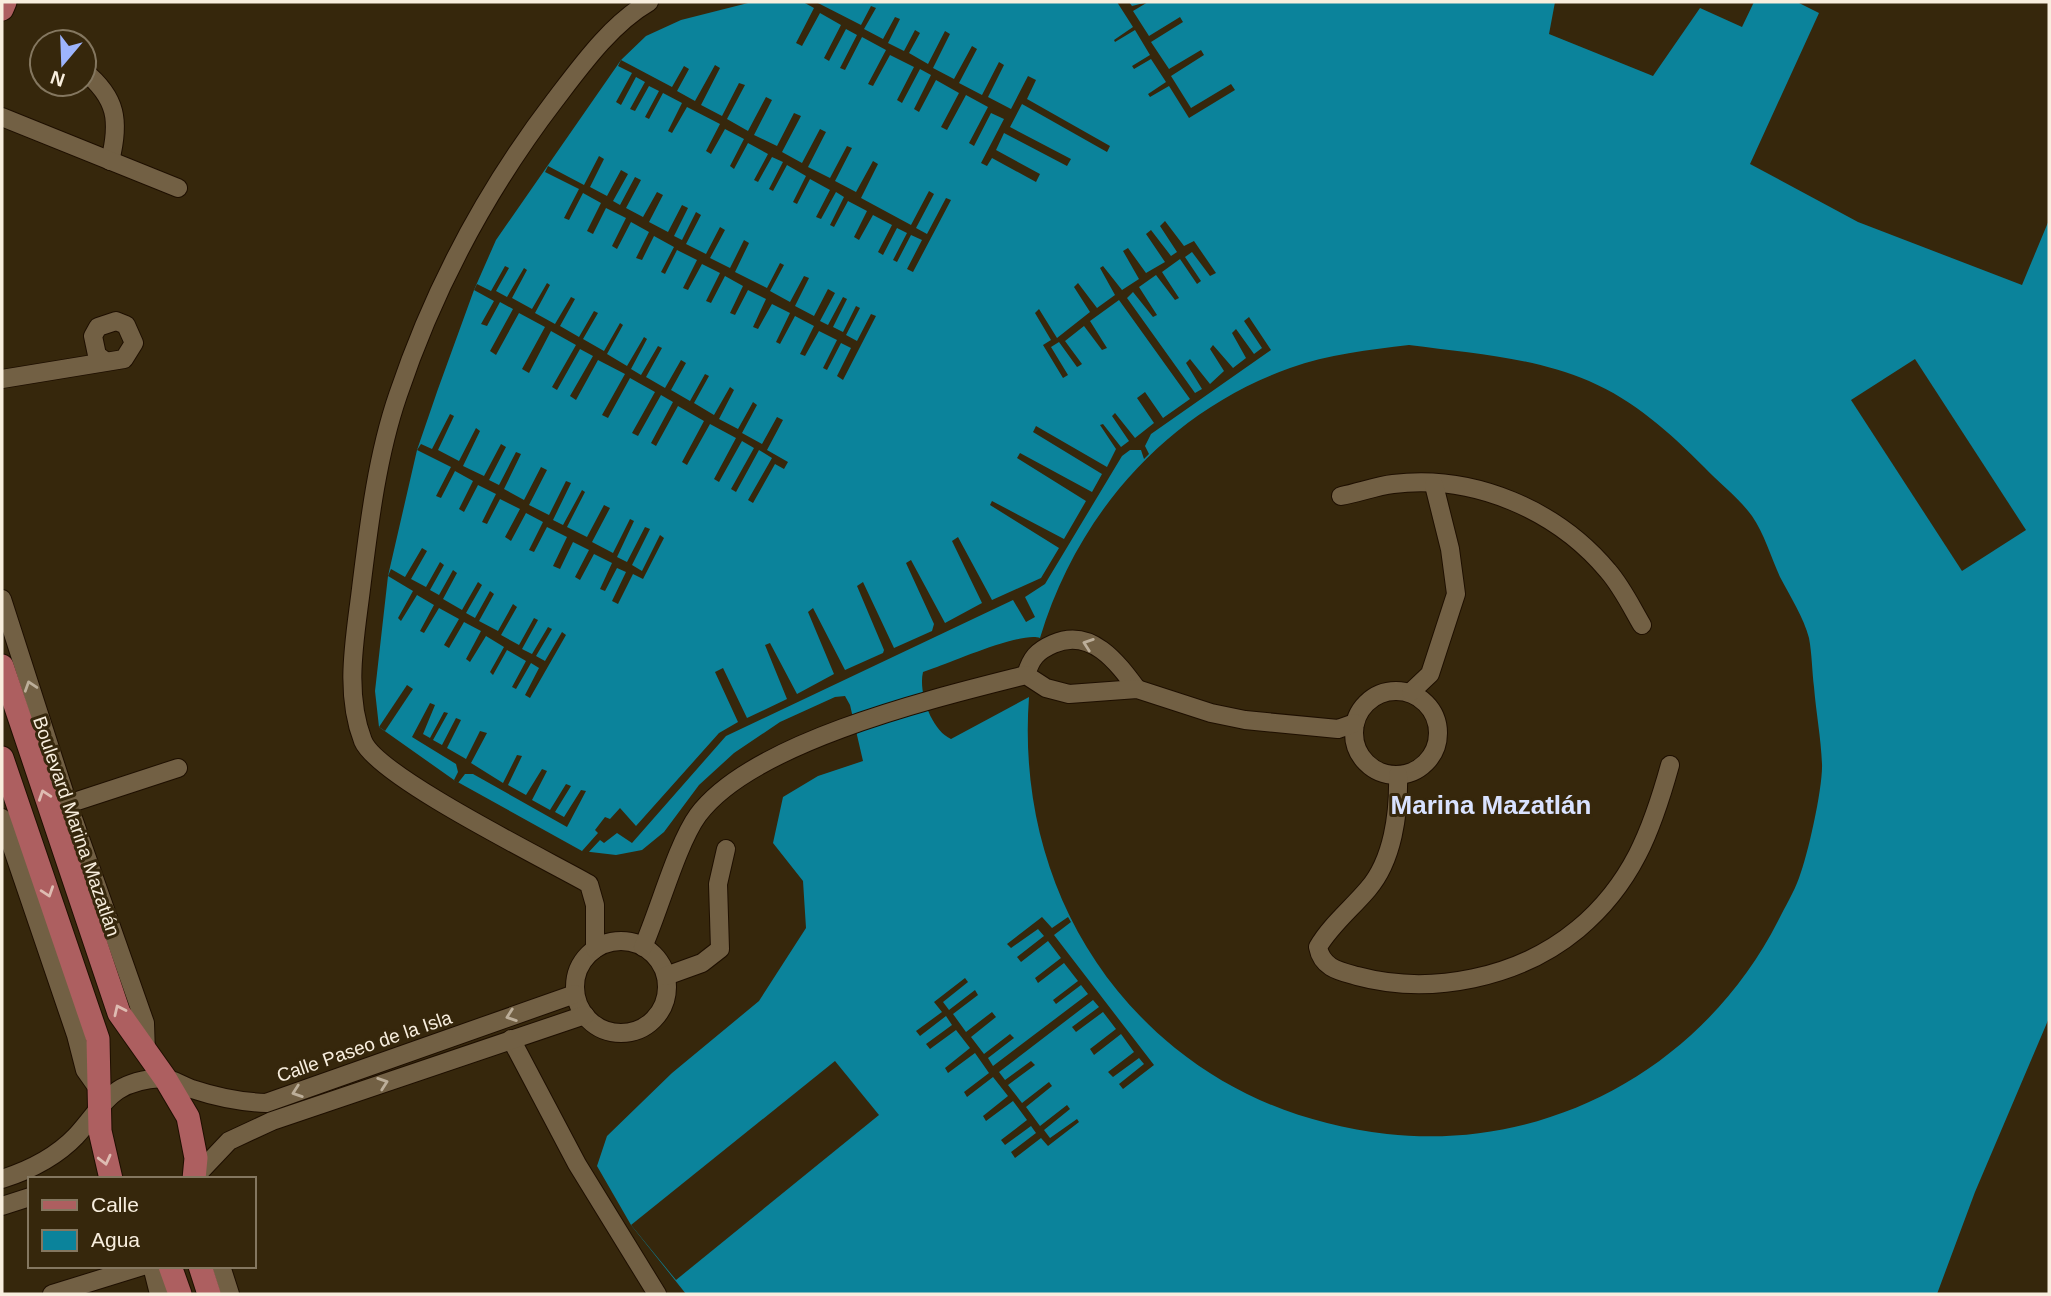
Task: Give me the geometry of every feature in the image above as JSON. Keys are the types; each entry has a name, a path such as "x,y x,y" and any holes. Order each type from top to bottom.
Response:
{"main road":[{"path":"2,9 5,2"},
{"name":"Boulevard Marina Mazatlán","path":"2,666 119,1013 188,1116 195,1158 193,1177"},
{"path":"2,758 91,1013 99,1047 100,1131 111,1177"},
{"path":"171,1268 180,1294"},
{"path":"201,1268 209,1294"}],"street":[{"path":"595,949 595,905 589,884 392,773 364,744 354,706 352,662 381,460 397,396 431,309 459,249 516,151 579,69 634,10 649,2"},
{"path":"98,82 114,106 115,138 110,161"},
{"path":"2,117 178,188"},
{"path":"2,379 93,366 105,361"},
{"path":"1341,496 1394,484 1434,485 1485,491 1527,505 1588,549 1611,573 1642,625"},
{"path":"1411,692 1434,714 1438,737 1430,758 1422,766 1398,775 1378,771 1361,757 1354,735 1359,711 1380,694 1411,692 1430,674 1456,594 1450,549 1434,485"},
{"name":"Boulevard Marina Mazatlán","path":"2,598 68,804 145,1023 146,1054"},
{"path":"1026,675 1038,651 1061,641 1080,640 1106,652 1137,688"},
{"path":"643,947 692,825 713,799 760,766 843,728 932,699 1026,675 1046,688 1069,694 1137,688 1211,713 1245,720 1338,729 1355,723"},
{"path":"1398,775 1398,800 1385,863 1370,887 1318,947 1320,957 1327,965 1341,971 1379,982 1413,985 1456,981 1497,972 1539,953 1577,930 1622,881 1654,822 1670,765"},
{"path":"68,804 177,768"},
{"path":"2,818 76,1035 85,1070 98,1095"},
{"path":"666,976 702,963 720,949 717,901 726,849"},
{"path":"619,941 643,947 655,956 666,976 666,998 660,1012 638,1030 609,1031 595,1025 585,1015 575,993 579,969 595,949 619,941"},
{"name":"Calle Paseo de la Isla","path":"165,1078 218,1097 266,1103 575,993"},
{"path":"195,1177 229,1142 272,1121 585,1015"},
{"path":"511,1039 577,1164 657,1294"},
{"path":"2,1179 51,1158 76,1136 98,1095 165,1078"},
{"path":"266,1103 272,1121"},
{"path":"2,1206 28,1198"},
{"path":"52,1294 136,1268"},
{"path":"152,1268 159,1294"},
{"path":"222,1268 230,1294"}],"water":[{"path":"752,2 1555,2 1549,34 1653,76 1700,8 1742,27 1754,2 1797,2 1819,13 1750,164 1858,222 2022,285 2049,220 2049,1018 1975,1192 1937,1294 686,1294 631,1225 597,1166 607,1136 672,1073 759,1001 806,928 803,881 773,843 783,797 818,776 863,761 850,705 845,696 835,697 780,722 734,753 699,785 664,832 642,850 616,855 582,851 454,780 379,727 375,691 388,576 417,450 474,290 496,240 621,60 646,36 681,20","holes":["1409,345 1523,361 1567,373 1606,389 1664,430 1741,503 1760,530 1807,630 1822,764 1814,821 1795,889 1747,973 1709,1018 1665,1057 1616,1089 1563,1113 1506,1129 1448,1136 1387,1134 1302,1116 1249,1095 1199,1066 1175,1048 1138,1014 1106,976 1080,935 1058,891 1043,845 1033,797 1028,747 1029,697 951,739 944,735 932,720 922,681 923,672 972,654 1019,639 1040,638 1056,593 1077,550 1103,510 1132,473 1166,440 1204,411 1245,387 1304,363 1349,353"]}],"pier":[{"path":"803,2 816,2 861,25 871,6 876,8 864,29 883,39 895,17 900,19 888,43 904,51 915,30 920,33 909,53 928,64 945,31 950,34 933,68 954,79 972,46 977,49 959,83 982,95 999,62 1004,65 988,97 1011,109 1028,76 1036,80 1027,99 1110,146 1107,152 1022,104 1010,127 1071,159 1067,166 1004,133 996,150 1040,174 1036,182 992,158 987,166 981,163 1004,119 991,113 974,146 969,143 988,107 966,95 947,130 941,127 959,93 936,80 919,112 914,109 931,75 920,69 902,103 897,100 914,67 890,55 873,86 868,84 886,50 862,37 845,70 840,68 857,35 846,29 829,61 824,58 841,25 820,13 802,46 796,43 814,8"},
{"path":"1117,2 1129,2 1132,6 1148,2 1133,11 1149,36 1180,17 1183,22 1151,42 1169,69 1201,50 1204,55 1171,76 1191,108 1231,84 1235,90 1189,118 1169,86 1150,97 1148,94 1166,82 1151,59 1134,69 1132,66 1150,55 1135,30 1115,42 1114,40 1133,27"},
{"path":"621,60 672,87 684,66 689,69 677,91 695,101 715,65 720,68 701,105 722,116 739,83 745,85 727,119 748,131 766,97 772,100 754,135 777,146 794,113 801,116 782,152 802,163 820,129 826,132 808,167 830,178 847,146 852,148 835,181 856,192 873,161 878,164 861,198 911,225 929,191 934,194 916,228 927,234 946,198 951,200 913,272 907,269 922,240 911,235 897,262 893,260 907,233 897,228 883,255 878,252 892,225 873,215 859,240 854,237 867,211 848,201 834,227 830,225 844,197 836,192 821,219 816,217 830,190 810,179 797,204 793,202 806,176 787,165 773,191 769,189 783,162 772,157 758,182 754,180 768,154 748,143 734,169 730,166 744,139 725,129 711,154 706,151 720,124 687,107 672,133 668,131 682,103 663,93 649,119 645,117 659,91 649,86 635,111 630,109 645,82 636,77 621,105 616,102 632,73 618,66"},
{"path":"599,156 604,159 590,187 607,196 621,170 628,174 613,201 620,205 635,177 641,180 626,208 643,217 657,192 663,195 649,222 668,232 682,205 688,208 674,236 682,240 696,212 701,215 686,244 706,254 720,227 725,230 710,258 730,268 744,240 749,243 735,272 767,288 780,263 784,265 770,291 790,302 804,276 809,278 795,306 814,316 828,289 835,293 820,321 828,325 843,297 847,299 833,327 843,332 856,306 860,308 846,335 857,341 871,314 876,316 843,380 837,376 851,348 841,343 827,370 823,368 837,340 819,331 805,356 800,354 814,326 795,316 780,344 776,342 790,313 772,304 758,329 753,327 766,299 748,290 735,315 730,313 743,286 725,276 711,303 706,301 720,273 702,264 688,290 683,288 697,260 677,250 665,274 661,272 674,247 654,236 642,260 636,258 649,232 631,222 617,249 612,246 626,218 606,208 593,234 587,231 601,203 583,193 569,220 564,218 579,189 545,172 548,166 584,185"},
{"path":"1165,221 1184,246 1194,241 1216,273 1210,276 1192,252 1185,257 1201,281 1197,284 1180,259 1162,272 1179,298 1175,300 1156,275 1139,287 1157,315 1153,317 1133,292 1127,298 1195,393 1202,389 1186,363 1190,359 1210,384 1224,371 1210,349 1213,345 1233,368 1246,358 1232,333 1236,329 1254,354 1262,348 1244,321 1249,317 1271,350 1151,434 1145,446 1149,454 1144,459 1141,450 1130,450 1122,456 1045,584 1025,597 1035,617 1026,622 1013,600 726,736 632,843 617,833 604,843 600,840 587,854 582,851 598,833 595,830 605,817 610,819 620,808 636,826 719,733 738,722 715,672 723,668 747,718 787,699 765,645 770,643 797,694 834,674 808,612 813,608 845,670 883,653 884,650 857,586 863,582 894,648 932,631 934,624 906,563 911,560 945,623 982,603 952,541 958,537 992,600 1041,578 1059,548 990,505 992,501 1064,539 1086,501 1017,458 1020,453 1092,492 1102,474 1033,432 1036,426 1107,467 1116,449 1100,425 1103,424 1121,447 1129,441 1112,416 1115,413 1135,438 1154,423 1137,398 1145,392 1163,418 1190,399 1119,300 1090,321 1107,348 1102,350 1084,326 1065,341 1082,364 1079,366 1077,367 1059,342 1051,347 1068,375 1063,378 1043,345 1051,340 1035,313 1039,309 1057,338 1090,312 1074,287 1078,283 1097,308 1115,295 1100,268 1103,266 1122,290 1139,279 1123,251 1128,248 1146,273 1165,262 1146,234 1151,230 1171,256 1177,252 1160,226"},
{"path":"505,266 509,268 496,291 507,297 524,268 527,270 512,298 532,309 547,283 550,285 535,313 555,324 571,297 575,299 560,326 579,337 594,311 598,313 583,339 604,351 620,323 623,325 607,354 627,366 644,337 647,339 631,369 641,375 658,346 662,348 646,377 665,388 681,360 686,363 671,390 690,401 705,374 709,376 694,403 714,415 730,387 734,390 719,419 738,429 753,402 757,405 742,433 762,444 777,417 783,420 767,450 788,462 784,469 775,464 753,503 748,500 772,458 759,450 736,492 731,489 754,448 742,441 719,482 714,479 736,438 710,424 687,465 682,462 704,421 678,406 656,446 651,443 673,402 661,395 638,436 632,433 655,392 630,378 608,418 602,415 625,374 598,360 576,400 570,396 593,356 580,349 557,390 552,387 576,345 551,331 529,373 522,369 545,327 519,313 496,355 490,351 513,309 500,302 487,326 481,324 494,301 474,290 477,284 491,291"},
{"path":"1915,359 2026,530 1962,571 1851,400"},
{"path":"450,414 454,416 438,450 459,461 476,428 480,431 463,466 484,476 501,444 506,447 489,480 499,485 516,452 521,454 504,489 524,500 541,467 547,470 529,505 549,515 566,481 571,483 553,520 563,525 582,490 585,492 567,527 587,537 604,505 610,508 592,542 613,553 630,519 634,521 617,557 627,562 645,527 650,529 632,565 642,571 660,535 664,538 643,579 633,574 618,604 612,601 626,572 617,568 605,591 600,589 612,563 594,554 580,580 575,577 589,550 573,542 560,569 553,566 567,537 547,527 534,552 529,550 543,522 526,513 511,541 505,537 520,509 500,499 487,524 482,522 496,494 478,485 464,512 459,509 473,481 455,471 441,498 436,496 451,467 417,450 421,444 432,449"},
{"path":"422,548 427,551 411,579 426,587 440,562 444,565 430,590 439,595 453,570 457,573 443,599 462,610 478,582 482,585 466,613 475,618 490,591 494,594 479,621 498,631 513,604 517,607 501,635 519,645 534,618 538,620 522,649 532,654 548,627 552,629 536,656 545,661 562,632 566,635 530,698 525,695 539,668 531,663 516,689 512,687 526,661 507,650 493,675 490,672 504,647 486,636 470,662 466,659 481,631 464,622 449,648 444,645 459,619 439,608 424,633 420,631 434,605 417,595 401,621 398,618 413,591 388,576 391,569 405,577"},
{"path":"407,685 413,689 385,731 379,727"},
{"path":"430,703 435,705 423,734 430,738 444,712 448,713 433,740 442,745 456,718 461,720 447,748 466,759 480,731 487,733 471,763 503,783 517,755 522,756 508,785 526,795 542,769 547,771 532,800 550,810 566,784 571,786 555,812 564,817 581,790 586,791 567,827 473,774 465,774 458,783 454,780 458,772 456,764 412,737"},
{"path":"1042,917 1052,928 1068,917 1071,922 1054,935 1154,1065 1123,1089 1119,1084 1144,1064 1139,1058 1113,1077 1108,1072 1134,1052 1121,1034 1094,1055 1090,1049 1116,1029 1103,1012 1076,1032 1072,1027 1099,1007 1093,1000 999,1072 1005,1080 1031,1061 1035,1065 1008,1085 1022,1103 1049,1082 1052,1086 1026,1107 1040,1126 1067,1105 1070,1109 1044,1130 1050,1138 1077,1119 1079,1122 1048,1146 1041,1138 1015,1158 1011,1152 1036,1133 1031,1126 1005,1145 1001,1140 1027,1120 1013,1101 986,1121 983,1116 1008,1096 993,1077 967,1097 964,1092 989,1073 975,1053 948,1073 945,1068 970,1048 956,1030 930,1049 926,1044 952,1025 946,1016 920,1036 916,1031 942,1012 934,1002 965,978 968,982 943,1002 949,1010 975,990 978,995 953,1014 966,1032 992,1012 996,1017 971,1037 984,1054 1010,1034 1014,1038 988,1058 993,1066 1088,994 1081,985 1056,1004 1053,1000 1078,981 1064,963 1038,983 1035,978 1061,958 1048,941 1021,962 1017,957 1044,936 1038,929 1011,948 1007,944"},
{"path":"835,1061 879,1115 676,1280 631,1225"}],"district":[{"name":"Marina Mazatlán","path":"1491,805"}]}
